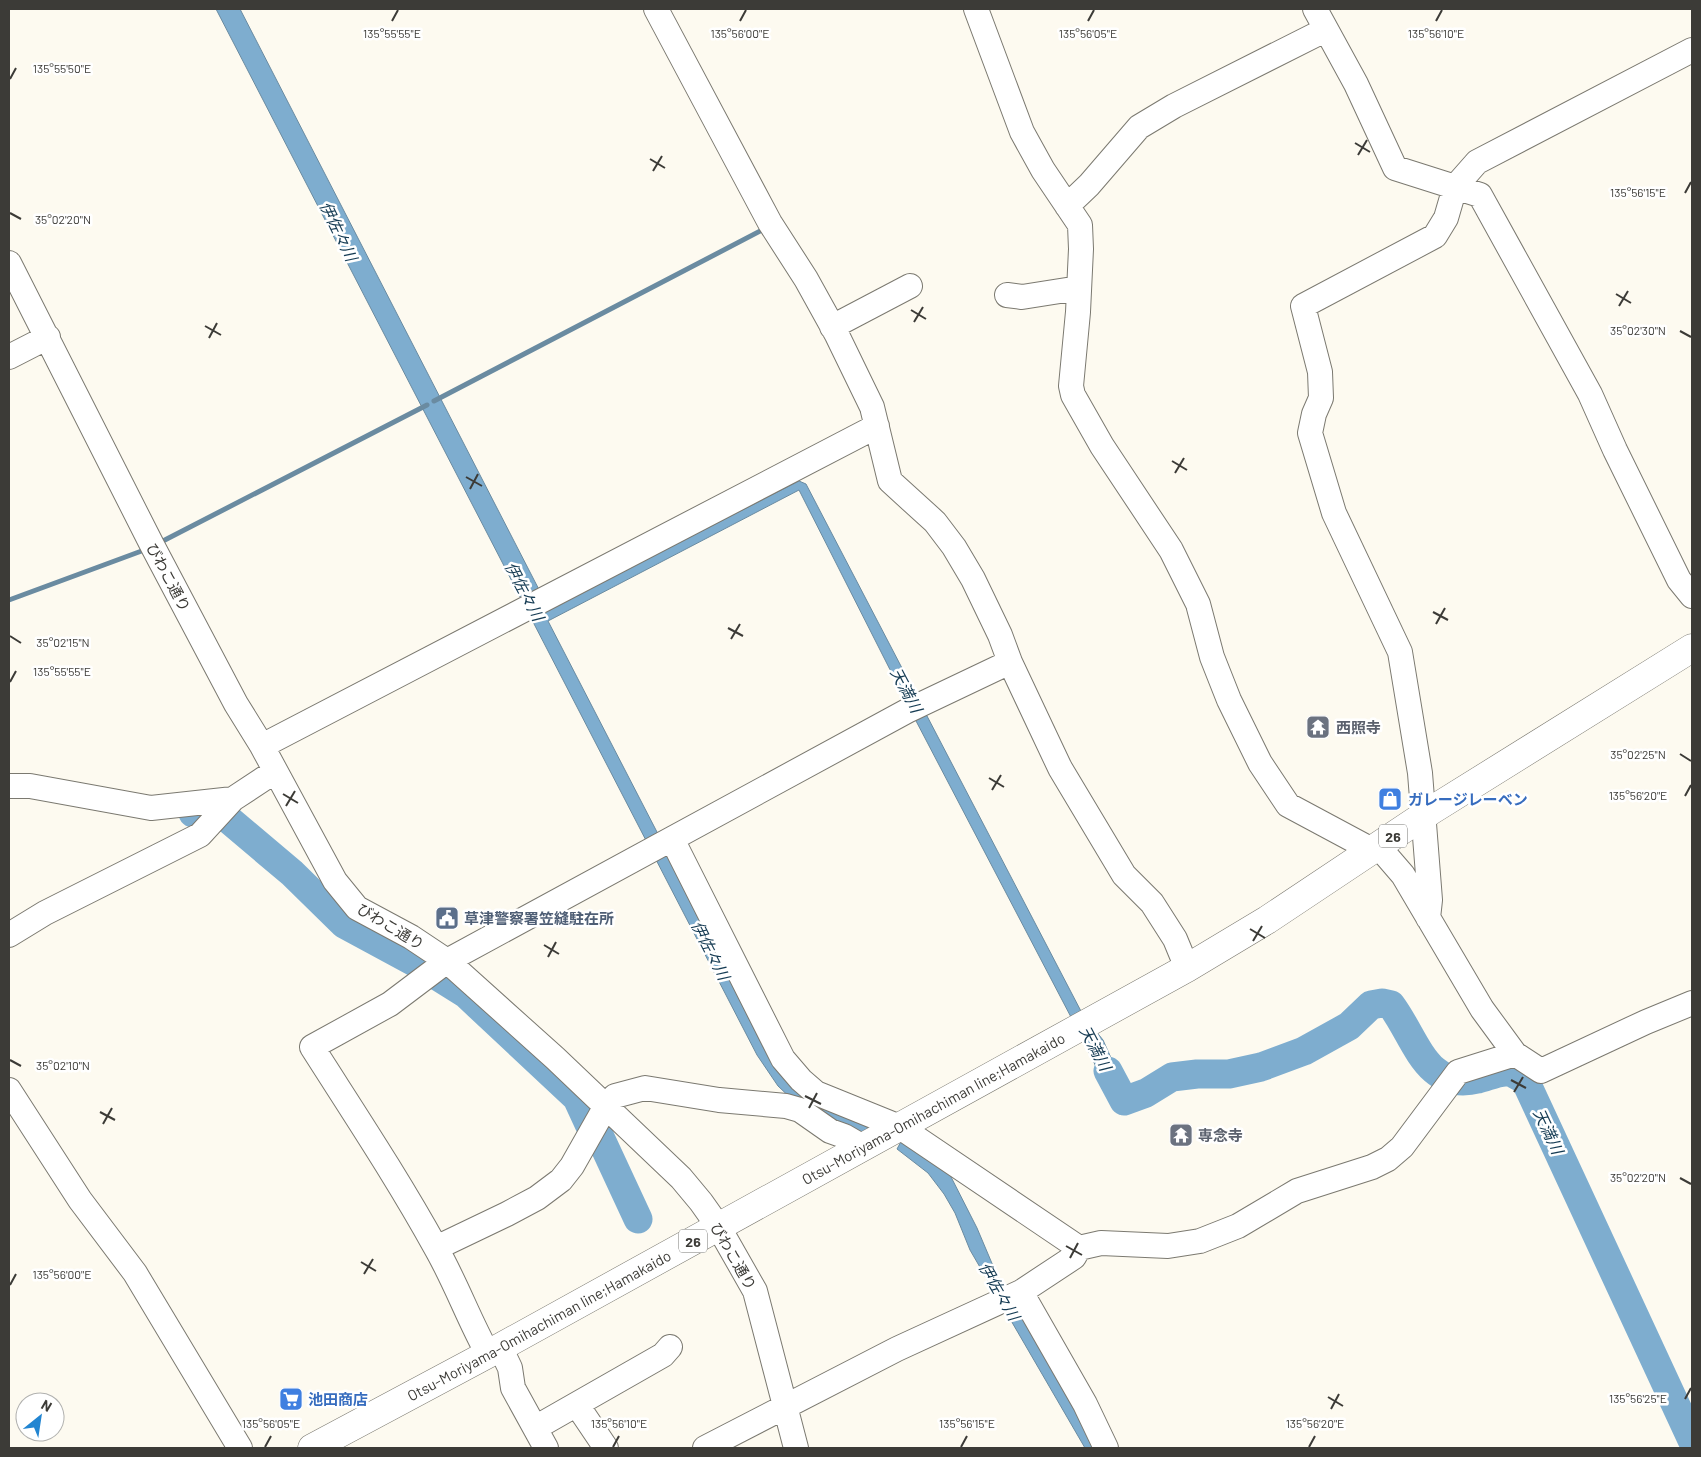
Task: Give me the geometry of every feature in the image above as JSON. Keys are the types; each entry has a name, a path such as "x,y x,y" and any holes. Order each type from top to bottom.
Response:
{"main road":[{"name":"Otsu-Moriyama-Omihachiman line;Hamakaido","path":"312,1448 494,1351 1187,968 1375,848 1423,815 1692,648"}],"street":[{"path":"656,9 770,224 806,279 872,407 890,481 935,522 954,547 996,627 1010,662 1060,768 1124,875 1152,903 1175,939 1187,968"},
{"path":"976,9 1022,132 1080,225 1079,288 1071,386 1073,395 1102,446 1171,550 1198,604 1212,657 1221,682 1260,763 1288,806 1375,848 1402,876 1482,1009 1515,1054 1541,1071 1646,1022 1692,1003"},
{"path":"1315,9 1356,84 1395,168 1480,195 1590,394 1615,450 1679,580 1692,596"},
{"path":"1067,206 1089,185 1139,127 1174,106 1325,30"},
{"path":"1444,183 1477,162 1692,50"},
{"path":"1428,918 1430,900 1420,773 1400,652 1334,513 1310,433 1321,398 1320,372 1303,306 1435,236 1446,218 1444,183"},
{"name":"びわこ通り","path":"9,263 156,553 236,704 262,746 274,772 335,881 357,908 411,937 447,961 555,1058 681,1178 718,1226 755,1291 796,1448"},
{"path":"832,327 910,286"},
{"path":"1008,295 1022,297 1079,288"},
{"path":"9,357 48,338"},
{"path":"262,746 877,426"},
{"path":"670,1347 663,1354 577,1405 540,1438 513,1388 510,1368 470,1322 462,1300 436,1248 312,1047 390,1004 447,961 916,707 1010,662"},
{"path":"9,935 45,913 200,835 233,799 274,772"},
{"path":"9,786 30,786 151,808 233,799"},
{"path":"664,843 783,1060 801,1080 821,1110 863,1147"},
{"path":"436,1248 537,1198 561,1180 572,1166 606,1106 615,1096 645,1088 719,1100 786,1106 800,1110 821,1110 885,1119 900,1127 1079,1248 1101,1243 1168,1246 1200,1241 1238,1226 1297,1191 1372,1167 1388,1159 1402,1147 1450,1081 1515,1054"},
{"path":"9,1090 80,1200 134,1273 240,1448"},
{"path":"705,1448 897,1349 1011,1296 1074,1257 1079,1248"},
{"path":"1011,1296 1085,1404 1106,1448"},
{"path":"577,1405 606,1448"}],"water":[{"name":"伊佐々川","path":"216,9 240,9 549,609 799,481 806,484 1083,1015 1103,1040 1133,1107 1119,1114 1083,1040 915,719 799,490 548,621 766,1043 870,1121 866,1135 797,1104 778,1086 757,1055"},
{"name":"伊佐々川","path":"904,1136 948,1171 977,1228 1002,1287 1011,1291 1102,1448 1085,1448 970,1250 955,1213 944,1194 928,1173 897,1149"}],"waterway":[{"path":"434,401 766,228"},
{"path":"159,543 427,405"},
{"path":"9,600 147,549"},
{"path":"193,813 214,812 228,819 292,873 344,924 418,964 466,994 577,1098 589,1124 599,1135 638,1219"},
{"name":"天満川","path":"1108,1071 1124,1101 1146,1093 1172,1077 1197,1074 1229,1074 1261,1067 1304,1051 1349,1026 1371,1005 1382,1003 1391,1005 1424,1059 1434,1070 1446,1078 1460,1081 1508,1072 1525,1080 1692,1440"}],"place":[{"name":"西照寺","path":"1318,727"},
{"name":"ガレージレーベン","path":"1390,799"},
{"name":"草津警察署笠縫駐在所","path":"447,918"},
{"name":"専念寺","path":"1181,1135"},
{"name":"池田商店","path":"291,1399"}]}
